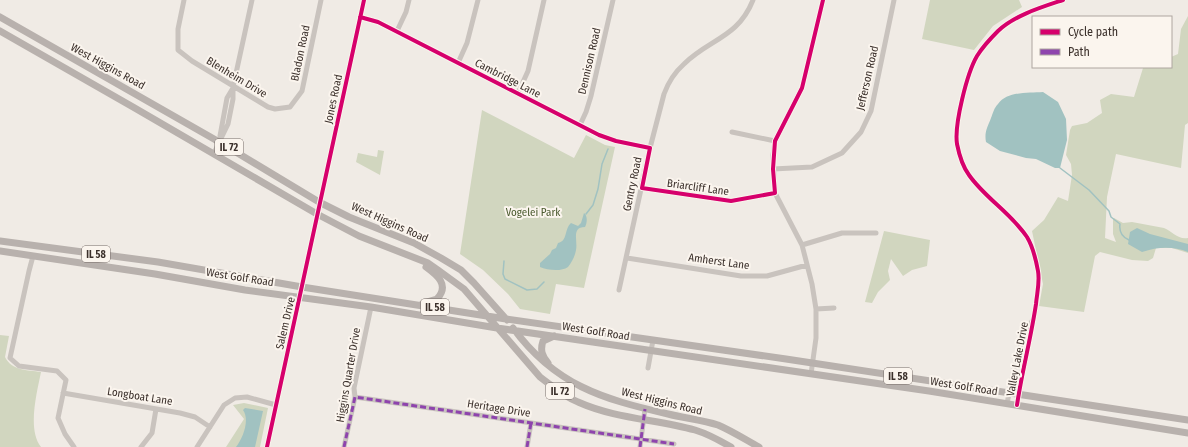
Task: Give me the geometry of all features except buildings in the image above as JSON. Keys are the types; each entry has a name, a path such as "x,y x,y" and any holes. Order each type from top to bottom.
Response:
{"main road":[{"name":"West Higgins Road","path":"0,17 219,141 319,202 349,217 414,243 461,270 470,278 506,319 536,356 562,377 586,390 612,400 718,426 759,447"},
{"name":"West Higgins Road","path":"0,31 214,153 317,214 359,236 428,264 464,289 496,328 540,377 577,402 599,410 694,430 731,447"},
{"name":"West Golf Road","path":"0,241 158,262 302,287 486,316 813,363 1188,420"},
{"name":"West Golf Road","path":"0,251 371,307 496,328 514,329 1017,405 1188,433"},
{"path":"412,258 438,277 442,286 442,292 437,299 417,304"},
{"path":"553,370 544,358 541,350 543,341 554,336"}],"street":[{"name":"Blenheim Drive","path":"184,0 178,29 178,50 192,61 233,87 272,108 290,106"},
{"path":"214,153 219,141 227,98 233,87 252,0"},
{"name":"Bladon Road","path":"290,106 302,91 321,0"},
{"name":"Jones Road","path":"319,202 364,0"},
{"path":"397,31 406,12 409,0"},
{"path":"458,63 467,43 478,0"},
{"path":"518,93 528,71 544,0"},
{"name":"Dennison Road","path":"580,125 591,96 613,0"},
{"name":"Gentry Road","path":"619,290 650,148 664,94 672,79 688,60 731,31 744,17 753,0"},
{"path":"811,374 816,338 816,309 802,245 775,193 773,169 775,141 802,88 823,0"},
{"name":"Jefferson Road","path":"773,169 812,167 842,153 860,132 871,111 894,0"},
{"name":"Valley Lake Drive","path":"1017,405 1034,316 1039,283 1038,272 1032,248 1027,237 1019,227 981,190 968,174 957,143 958,120 969,74 977,56 998,31 1008,23 1022,16 1064,0"},
{"name":"Cambridge Lane","path":"360,17 378,22 397,31 610,139 650,148"},
{"path":"732,132 775,141"},
{"name":"Briarcliff Lane","path":"642,188 731,202 775,193"},
{"name":"Salem Drive","path":"267,447 319,202"},
{"path":"802,245 842,233 876,233"},
{"path":"33,256 10,358 18,366 57,371 66,380 58,418 64,434 74,447"},
{"name":"Amherst Lane","path":"627,258 741,276 767,276 807,265"},
{"name":"Higgins Quarter Drive","path":"344,447 355,397 354,388 371,307"},
{"path":"816,309 834,308"},
{"name":"Valley Lake Drive","path":"1007,404 1025,331 1034,316"},
{"path":"648,368 653,340"},
{"name":"Longboat Lane","path":"64,393 180,413 195,417 210,427"},
{"path":"197,447 224,405 235,398 246,397 276,405"},
{"name":"Heritage Drive","path":"355,397 674,444"},
{"path":"141,447 152,433 156,409"},
{"path":"640,447 645,409"},
{"path":"527,447 531,423"}],"green space":[{"path":"930,0 1019,0 1022,7 993,26 974,50 922,39"},
{"path":"1188,16 1188,123 1185,125 1181,168 1116,154 1107,197 1105,238 1116,242 1113,234 1114,218 1123,223 1132,222 1164,228 1178,237 1188,238 1188,253 1172,248 1156,248 1153,258 1148,261 1132,260 1100,252 1095,256 1084,312 1039,306 1043,284 1032,231 1044,220 1058,197 1068,201 1072,175 1071,164 1066,155 1072,126 1087,123 1102,113 1100,100 1111,94 1134,97 1143,68 1172,68 1172,57 1178,54 1181,29"},
{"name":"Vogelei Park","path":"482,110 574,158 586,135 605,145 615,147 584,288 556,284 550,314 520,309 508,294 483,270 460,254"},
{"path":"378,150 384,151 380,175 356,162 358,153 377,157"},
{"path":"884,231 930,240 927,266 912,270 903,276 891,259 888,271 890,280 878,292 872,303 865,302"},
{"path":"0,335 9,336 5,357 8,362 20,369 41,372 34,411 34,421 37,440 41,447 0,447"},
{"path":"244,403 268,408 260,447 226,447 244,419 233,405"}],"water":[{"path":"1043,92 1058,102 1066,119 1067,140 1060,168 1055,168 1036,159 1000,151 986,142 986,132 988,126 995,109 1002,100 1013,95"},
{"path":"584,213 587,218 586,224 585,227 578,229 576,235 576,252 568,267 562,270 554,270 540,267 540,263 550,254 552,250 556,248 558,243 563,240 567,228 571,223 578,226 581,223"},
{"path":"1137,228 1150,234 1188,244 1188,252 1165,248 1142,252 1128,244 1130,232"},
{"path":"245,408 263,411 255,447 236,447 245,429 246,419 243,410"}],"waterway":[{"path":"586,214 593,205 598,189 602,164 608,149"},
{"path":"1060,168 1089,190 1109,211 1111,217 1120,224 1122,234 1129,240"},
{"path":"504,261 503,274 505,279 527,290 537,289 544,282"}],"marked path":[{"path":"344,447 355,397 674,444"},
{"path":"640,447 645,409"},
{"path":"527,447 531,423"}],"cycle path":[{"path":"267,447 364,0"},
{"path":"360,17 378,22 599,135 616,141 650,148 642,188 731,201 775,193 773,169 775,141 802,88 823,0"},
{"path":"1017,405 1036,304 1039,279 1038,271 1033,249 1021,228 975,183 967,172 957,144 957,125 969,74 977,56 987,43 998,31 1012,20 1029,12 1063,0"}]}
